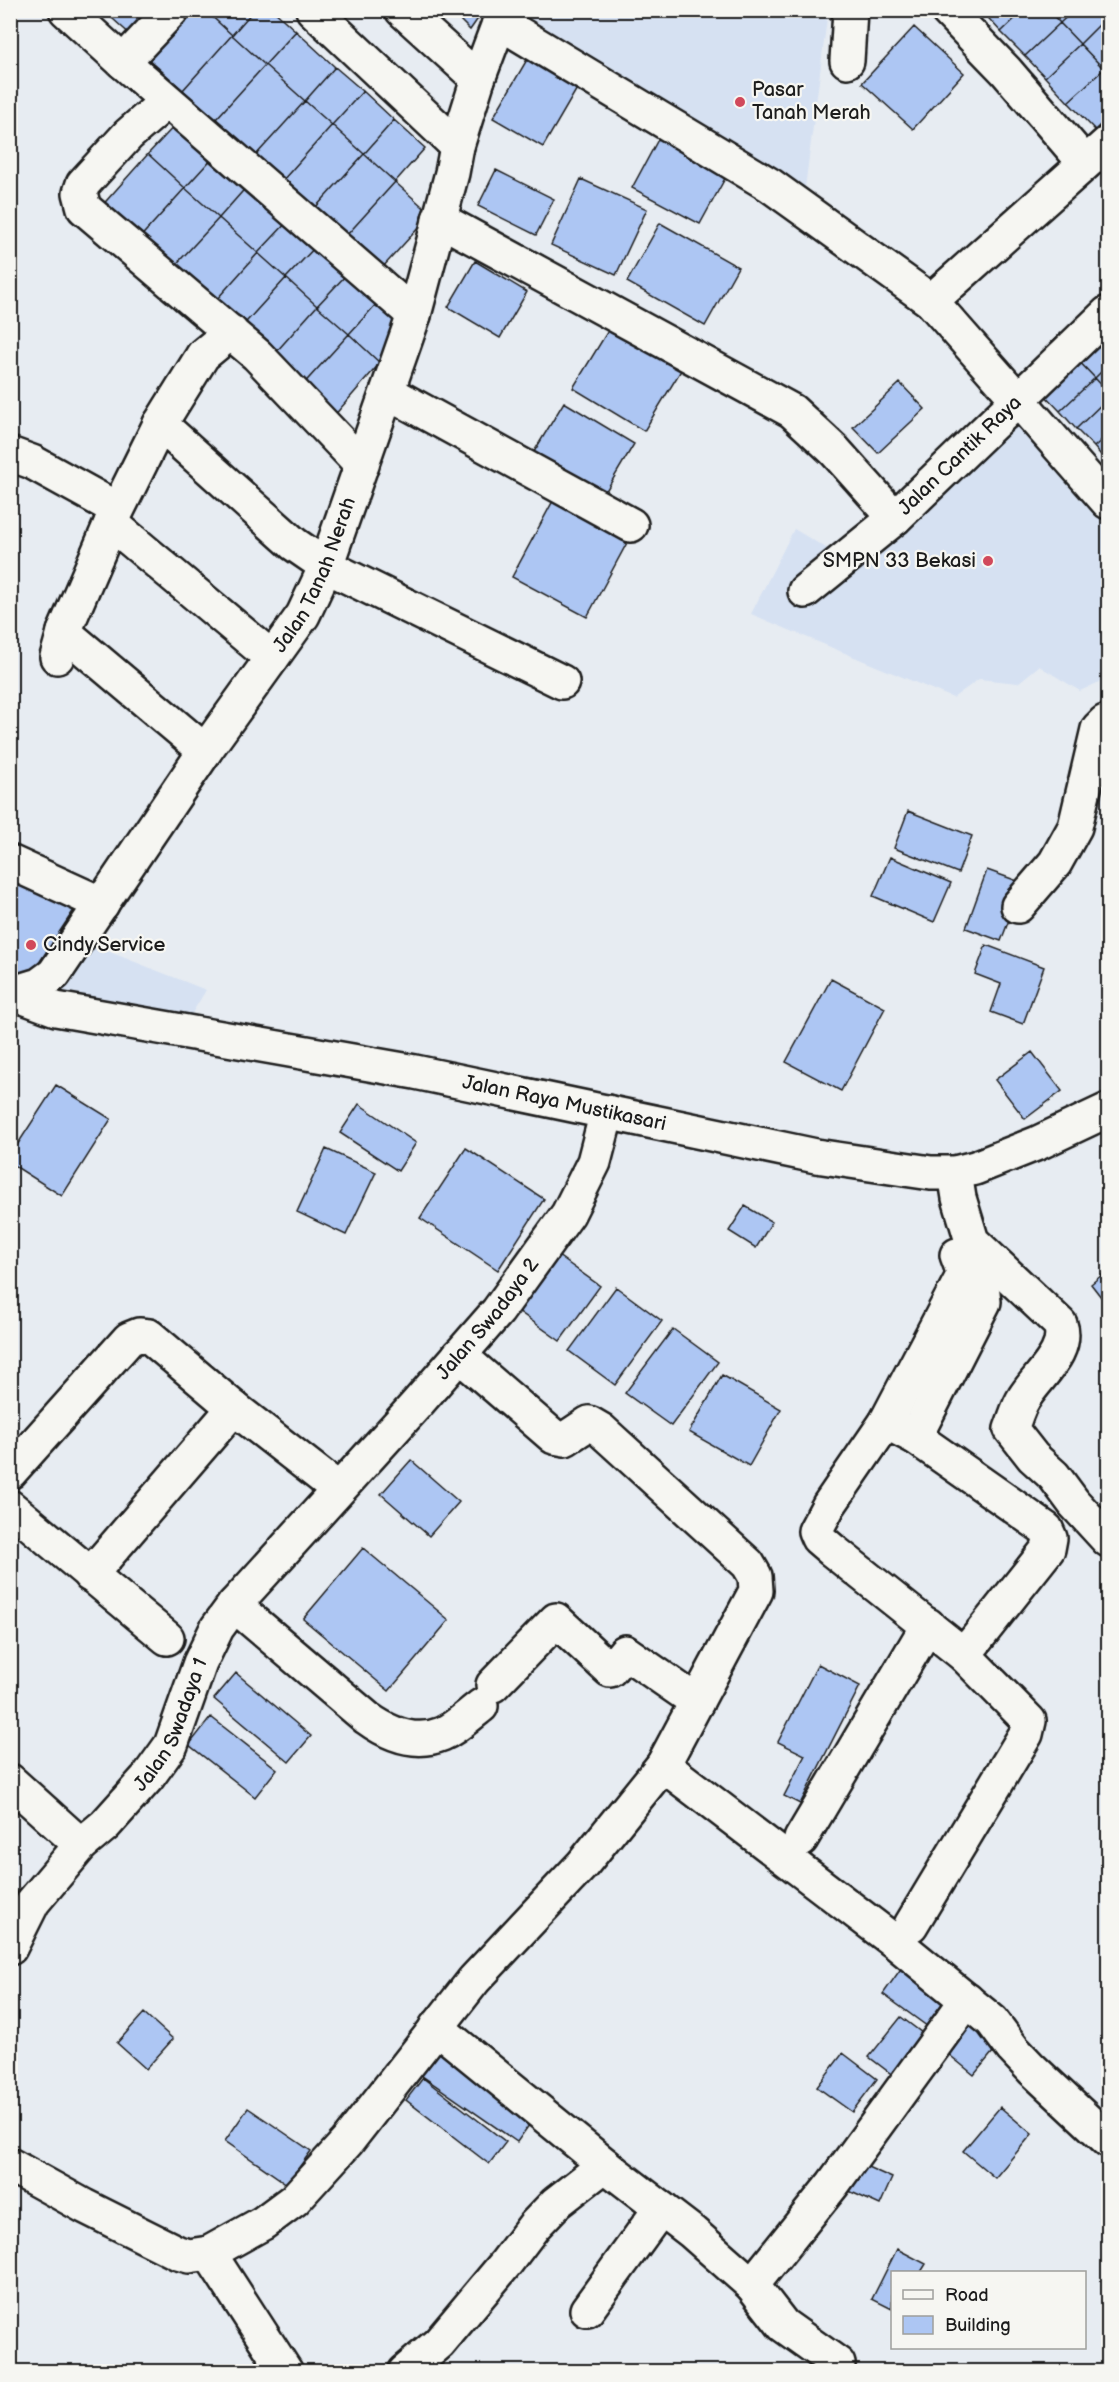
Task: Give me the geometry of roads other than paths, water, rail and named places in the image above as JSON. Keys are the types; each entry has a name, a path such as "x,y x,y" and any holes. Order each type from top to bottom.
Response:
{"street":[{"path":"66,10 167,101 414,315"},
{"path":"123,62 172,10"},
{"path":"313,10 457,146"},
{"path":"402,10 478,79"},
{"path":"847,61 850,10"},
{"path":"931,301 1097,153 1006,71 947,10"},
{"path":"502,16 770,185 931,301 1108,502"},
{"name":"Jalan Tanah Nerah","path":"12,993 39,985 54,974 205,751 303,615 326,566 414,315 457,146 478,79 502,16"},
{"path":"167,101 129,135 83,184 80,193 84,208 257,355 362,465"},
{"path":"440,219 792,411 834,451 895,518"},
{"name":"Jalan Cantik Raya","path":"805,591 895,518 1107,317"},
{"path":"205,751 61,644 114,516 160,424 203,355 231,332"},
{"path":"388,392 631,525"},
{"path":"160,424 294,544 326,566 562,682"},
{"path":"10,454 32,462 114,516 272,658"},
{"path":"1018,906 1055,863 1075,827 1098,729 1107,719"},
{"path":"10,862 102,904"},
{"name":"Jalan Raya Mustikasari","path":"12,993 56,1009 415,1072 816,1156 943,1173 975,1168 1038,1143 1108,1110"},
{"name":"Jalan Swadaya 2","path":"333,1494 498,1311 568,1214 594,1162 607,1112"},
{"path":"915,1437 984,1302 981,1290 964,1274 943,1173"},
{"path":"943,1173 959,1198 972,1241 1060,1324 1064,1334 1061,1346 1023,1400 1011,1430 1033,1457 1054,1476 1074,1503 1108,1540"},
{"path":"911,1925 1028,1729 1027,1718 964,1655 832,1550 816,1534 816,1528 829,1505 886,1422 964,1274"},
{"path":"10,1472 129,1339 139,1335 149,1336 333,1494"},
{"path":"10,2165 84,2206 178,2253 189,2256 209,2253 262,2223 294,2200 347,2142 474,1980 583,1864 663,1765 756,1591 755,1576 748,1564 601,1430 589,1423 565,1439 554,1437 459,1355"},
{"path":"90,1575 234,1408"},
{"path":"886,1422 915,1437 1046,1529 1049,1534 1048,1549 964,1655"},
{"name":"Jalan Swadaya 1","path":"10,1948 33,1902 81,1845 105,1825 148,1777 171,1745 200,1663 217,1628 234,1605 333,1494"},
{"path":"10,1507 167,1638"},
{"path":"234,1605 367,1718 384,1730 401,1737 422,1738 443,1734 487,1696 556,1620 610,1670 625,1652 697,1702"},
{"path":"801,1839 928,1625"},
{"path":"663,1765 899,1945 992,2021 1032,2069 1108,2140"},
{"path":"10,1781 81,1845"},
{"path":"752,2285 833,2184 967,2000"},
{"path":"436,2027 692,2232 752,2285 783,2325 838,2364 831,2372"},
{"path":"405,2372 439,2343 507,2264 534,2226 556,2203 605,2164"},
{"path":"587,2310 661,2208"},
{"path":"209,2253 286,2372"}],"place":[{"name":"Pasar Tanah Merah","path":"740,102"},
{"name":"SMPN 33 Bekasi","path":"988,561"},
{"name":"Cindy Service","path":"31,945"}]}
